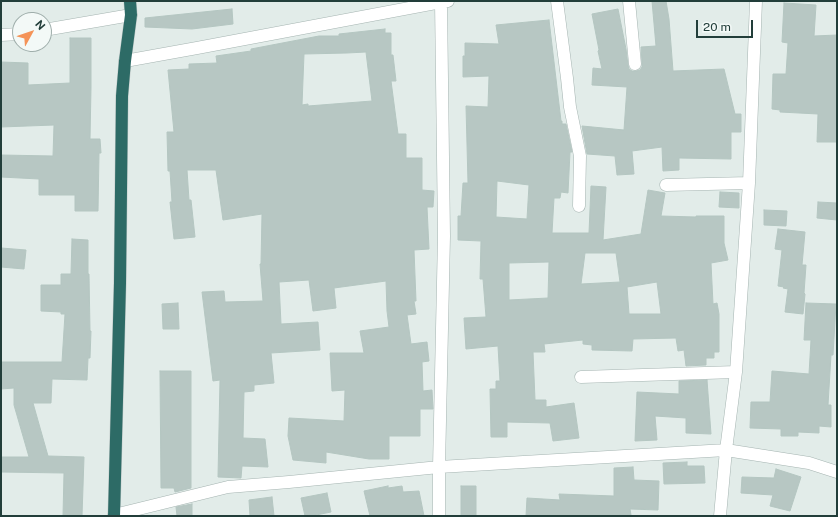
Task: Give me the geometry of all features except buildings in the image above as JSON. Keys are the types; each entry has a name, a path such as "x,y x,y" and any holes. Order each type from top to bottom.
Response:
{"highway":[{"path":"114,516 120,283 122,96 131,15 130,1"}],"street":[{"path":"125,61 444,1 444,236 439,516"},
{"path":"557,1 570,107 580,156 579,206"},
{"path":"629,1 635,64"},
{"path":"720,516 726,450 736,372 749,183 756,1"},
{"path":"52,29 131,15"},
{"path":"1,35 12,35"},
{"path":"666,185 749,183"},
{"path":"581,377 736,372"},
{"path":"114,516 228,486 289,482 439,467 726,450 809,463 837,472"}]}
